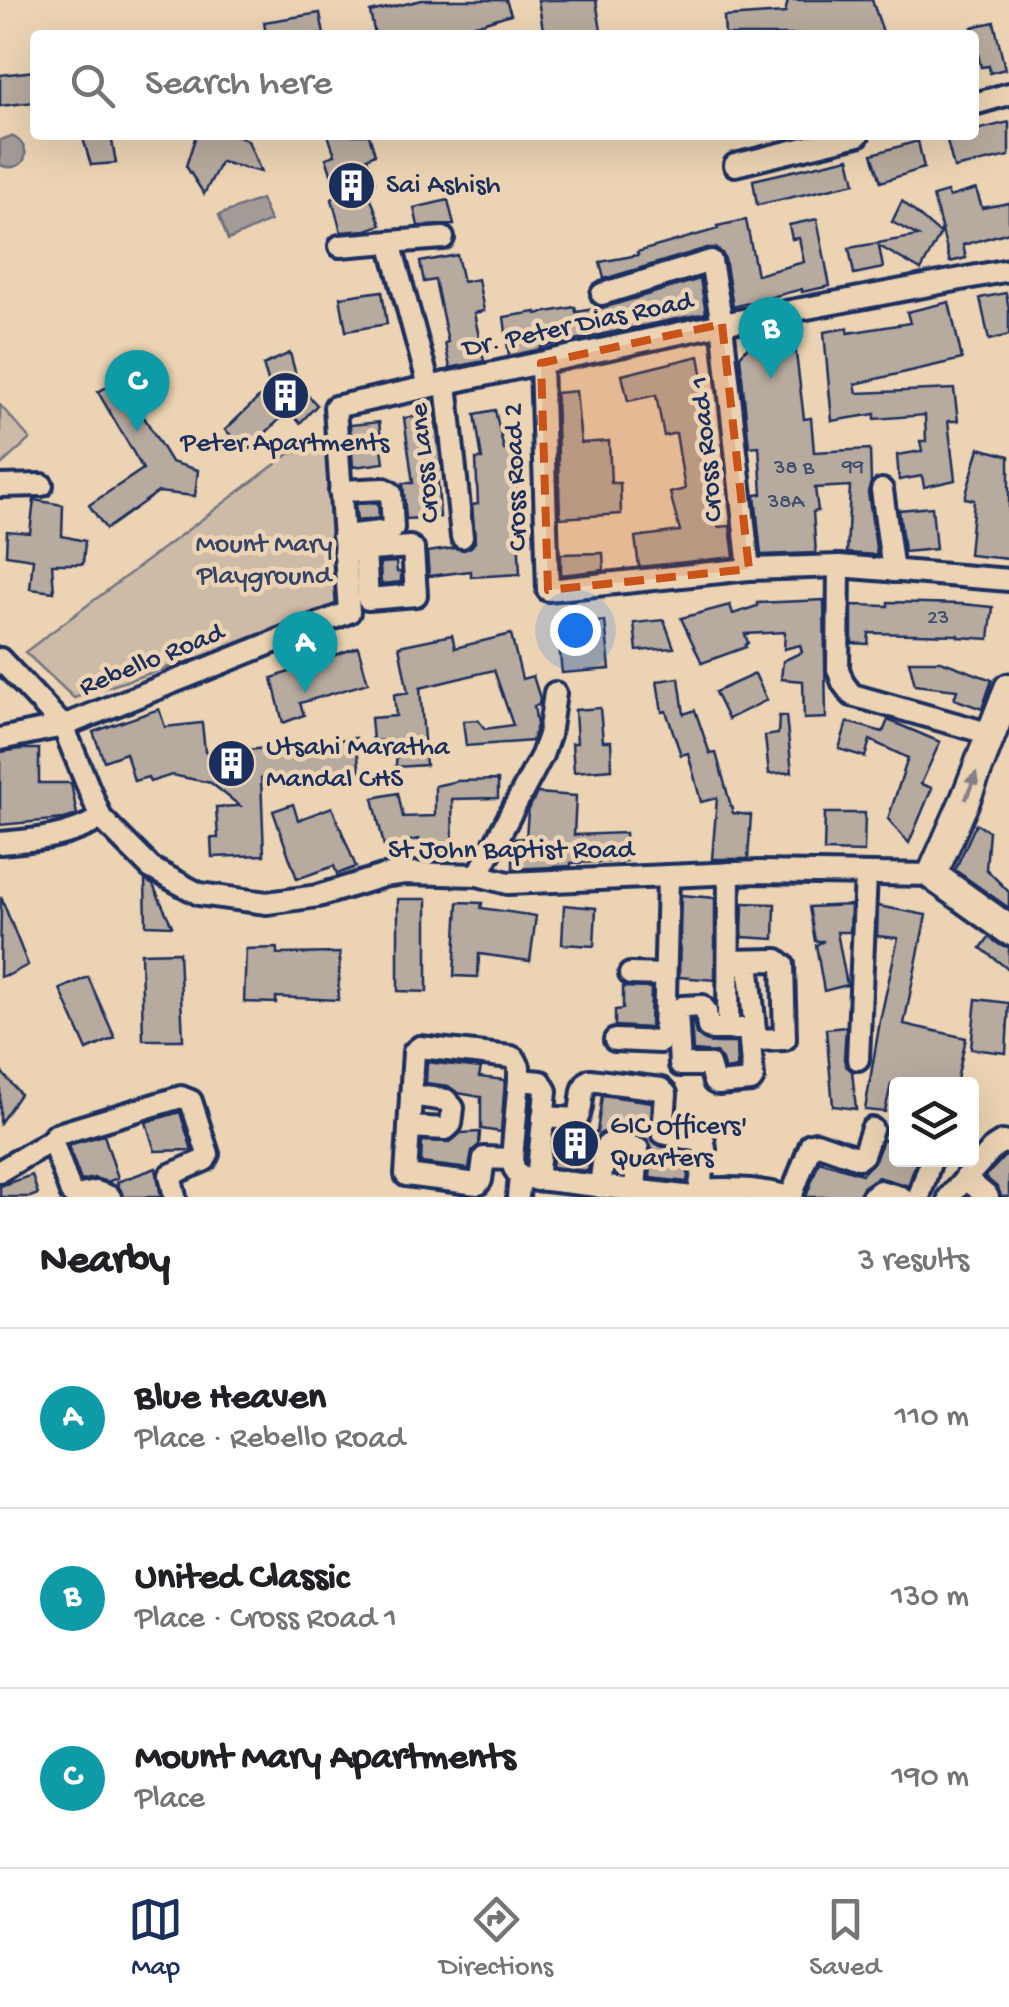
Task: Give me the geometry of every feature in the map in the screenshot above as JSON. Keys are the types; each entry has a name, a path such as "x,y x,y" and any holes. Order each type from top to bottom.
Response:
{"main road":[{"path":"1009,688 932,875 1009,930"}],"street":[{"path":"979,103 1009,94"},
{"path":"736,166 838,140"},
{"path":"340,246 443,238"},
{"name":"Cross Lane","path":"390,242 437,384 462,537"},
{"name":"Cross Road 1","path":"602,294 711,261 722,324 749,569"},
{"name":"Dr. Peter Dias Road","path":"336,407 722,324 1009,270"},
{"name":"Cross Road 2","path":"542,363 548,590 749,569"},
{"name":"Rebello Road","path":"63,726 349,612 352,543 336,407"},
{"path":"0,486 42,484"},
{"path":"346,491 384,489 391,493 393,528 352,543"},
{"path":"882,490 893,571"},
{"path":"749,569 839,566 1009,580"},
{"path":"839,566 838,669 842,683 852,695 991,734"},
{"path":"0,659 63,726"},
{"path":"478,874 542,756 549,735 554,692"},
{"path":"0,739 63,726"},
{"name":"St John Baptist Road","path":"63,726 101,818 151,868 199,894 266,903 318,896 383,876 405,874 478,874 508,883 759,872 932,875"},
{"path":"0,844 84,829 101,818"},
{"path":"728,1029 738,961 729,873"},
{"path":"858,1059 866,874"},
{"path":"614,1040 662,1040 668,876"},
{"path":"630,974 665,975"},
{"path":"702,1006 708,1027 728,1029 745,1028 751,1032 751,1081 718,1084 708,1065 680,1065 678,1008 702,1006"},
{"path":"522,1178 520,1067 515,1058 420,1047 414,1052 407,1175 478,1184 484,1158 522,1178 693,1197 699,1194 705,1145 702,1140 663,1133 664,1091 590,1080 584,1087 581,1114 577,1118 543,1117"},
{"path":"520,1080 543,1084 546,1091 543,1117 522,1178"},
{"path":"408,1127 446,1129 454,1108 446,1100 411,1095"},
{"path":"0,1171 52,1140 54,1135 181,1097 191,1101 208,1154 206,1160 170,1175 174,1197"},
{"path":"700,1190 762,1191 790,1197 810,1144 859,1158 872,1128"},
{"path":"52,1140 75,1197 96,1192 110,1197"},
{"path":"955,1192 994,1146 1009,1143"},
{"path":"600,1186 605,1147 609,1144 638,1150 634,1190"},
{"path":"918,1197 929,1167"},
{"path":"872,1197 880,1191 901,1197"},
{"path":"955,1192 988,1197"}],"highlighted area":[{"path":"722,324 749,569 548,590 541,363"}],"green space":[{"path":"0,405 30,439 0,466"},
{"name":"Mount Mary Playground","path":"326,447 339,612 74,698 25,652 289,454"}],"shaded area":[{"path":"12,136 24,147 24,159 16,166 0,165 0,140"},
{"path":"261,199 270,221 228,240 219,215"}],"building":[{"path":"422,0 506,0 511,14 452,30 374,30 370,12"},
{"path":"538,0 596,0 601,30 543,30"},
{"path":"788,0 872,0 882,30 725,30 724,17 785,13"},
{"path":"320,13 323,30 265,30 264,22"},
{"path":"994,22 1005,69 990,73 989,66 981,67 979,30 972,27"},
{"path":"30,72 30,103 0,106 0,75"},
{"path":"1009,122 1009,156 954,168 947,140 979,140 979,129"},
{"path":"84,140 112,140 116,163 91,165"},
{"path":"194,140 246,140 261,172 221,162 204,194 186,166"},
{"name":"Sai Ashish","path":"330,140 371,140 375,154 367,158 375,182 366,186 381,225 341,232 332,199 338,195 326,158 335,155"},
{"path":"918,141 924,168 881,182 872,154"},
{"path":"849,158 855,183 757,205 753,180"},
{"path":"976,189 982,208 1009,203 1009,232 963,245 966,258 950,262 933,196 947,192 949,197"},
{"path":"448,200 454,225 418,226 414,208"},
{"path":"902,201 938,232 942,231 921,270 879,246 883,268 854,274 849,248 918,236 892,222"},
{"path":"817,219 830,286 733,307 725,259 716,248 604,279 600,262 638,255 637,252 718,229 717,226 746,220 757,275 804,262 799,238 792,239 789,225"},
{"path":"457,255 463,282 478,279 484,311 474,313 484,361 450,368 435,280 424,282 420,262"},
{"path":"700,279 706,313 509,356 504,317 575,307 576,312 606,307"},
{"path":"382,291 387,324 346,331 340,297"},
{"path":"1006,293 1009,335 989,340 980,298"},
{"path":"949,302 962,359 855,384 857,393 954,389 958,421 948,421 955,480 924,487 922,476 899,480 897,455 922,451 920,441 926,441 925,415 875,419 875,414 832,421 824,332 848,328 848,333 910,323 907,312"},
{"path":"794,337 804,419 811,418 814,452 870,449 868,492 877,555 847,553 850,486 815,488 816,553 761,555 755,495 762,494 759,446 749,447 740,356 752,342"},
{"name":"Peter Apartments","path":"290,353 299,386 317,405 300,423 288,411 248,450 225,430 270,387 263,365"},
{"path":"699,356 711,424 704,426 711,458 701,461 718,527 730,526 734,557 639,567 635,537 680,531 670,493 685,489 676,433 664,436 656,395 628,401 622,375"},
{"path":"121,379 171,462 198,470 195,496 158,492 106,529 89,505 143,469 98,392"},
{"path":"576,391 581,443 609,441 611,483 620,483 621,514 560,518 556,393"},
{"path":"495,410 504,450 513,448 517,458 520,574 471,577 471,571 429,576 427,552 464,550 475,542 472,505 478,504 476,459 482,459 475,414"},
{"path":"435,413 441,464 437,465 440,517 406,519 403,483 413,483 404,418"},
{"path":"379,422 384,463 353,467 350,425"},
{"path":"979,448 1009,456 1009,559 969,555 974,500 965,498"},
{"path":"34,500 63,505 62,536 85,541 83,564 52,564 54,592 30,589 33,559 6,555 7,531 30,533"},
{"path":"378,503 379,518 357,521 355,504"},
{"path":"932,507 936,549 904,552 899,510"},
{"path":"603,553 604,570 561,575 561,554"},
{"path":"396,562 401,582 381,584 380,563"},
{"path":"824,600 826,718 804,719 803,681 781,679 783,661 802,652 800,645 784,649 785,632 745,634 746,647 702,663 681,618 730,605 733,614 757,603"},
{"path":"888,602 993,607 989,639 869,633 868,644 852,643 852,605 888,606"},
{"path":"664,620 674,648 637,651 634,623"},
{"path":"605,621 610,669 562,673 557,626"},
{"path":"511,634 522,679 533,676 540,698 539,705 534,706 537,725 532,741 466,746 463,721 478,720 485,729 513,725 494,670 420,688 426,765 396,767 397,741 373,741 371,718 396,716 394,694 408,693 399,646 452,635 455,648"},
{"path":"358,647 368,683 300,703 304,715 283,723 272,678"},
{"path":"909,661 941,661 992,680 982,709 954,699 957,690 915,685"},
{"path":"755,674 767,700 728,719 715,692"},
{"path":"679,678 684,714 695,710 710,754 716,753 733,813 751,815 748,859 712,859 717,798 701,802 688,753 681,755 666,711 662,712 657,681"},
{"path":"600,708 603,741 611,741 612,769 574,772 575,710"},
{"path":"159,709 165,727 202,723 205,752 211,754 356,738 360,775 263,784 261,777 264,855 212,857 211,838 218,838 216,807 240,806 211,783 172,775 150,782 148,777 134,781 126,753 104,761 93,732"},
{"path":"779,716 786,716 792,772 769,774 765,736 778,734"},
{"path":"888,720 940,742 921,784 932,788 909,843 888,819 908,758 870,740 865,757 839,749 847,722 883,732"},
{"path":"39,749 39,783 71,783 77,815 0,825 0,752"},
{"path":"498,780 498,798 452,799 453,850 419,850 419,839 384,846 373,798 398,793 403,817 435,816 435,786"},
{"path":"537,793 576,796 574,835 625,833 626,861 513,869 513,839 526,838 528,811"},
{"path":"293,804 298,820 332,807 356,867 337,874 334,866 297,879 273,811"},
{"path":"825,813 865,813 864,852 824,851"},
{"path":"976,824 989,831 986,869 1009,892 1009,908 955,870"},
{"path":"145,880 153,885 172,926 146,925"},
{"path":"681,895 715,898 715,980 679,977"},
{"path":"1,897 28,965 0,977"},
{"path":"398,899 427,899 427,992 398,991"},
{"path":"458,902 482,903 481,908 536,916 530,961 479,954 478,977 454,976"},
{"path":"743,903 775,904 774,939 742,937"},
{"path":"564,905 596,908 594,946 562,944"},
{"path":"851,905 850,932 837,932 847,985 824,991 816,945 824,941 815,941 809,907"},
{"path":"878,906 926,915 904,1024 966,1038 958,1077 889,1077 885,1112 865,1110 898,938 877,936"},
{"path":"989,937 1009,947 1009,970 981,948"},
{"path":"277,948 277,954 340,953 338,1000 276,997 276,1003 244,1002 246,949"},
{"path":"179,952 183,1040 143,1040 141,953"},
{"path":"88,977 115,1038 87,1050 60,989"},
{"path":"623,987 651,988 650,1028 615,1026 615,1010 623,1009"},
{"path":"976,999 1009,1003 1006,1053 971,1049"},
{"path":"691,1020 703,1040 736,1043 737,1068 725,1070 716,1053 693,1051"},
{"path":"846,1027 844,1059 852,1071 856,1109 833,1106 826,1029"},
{"path":"427,1062 481,1068 479,1077 505,1080 501,1132 481,1129 481,1097 426,1083"},
{"path":"0,1070 20,1094 0,1123"},
{"path":"602,1095 652,1102 651,1139 660,1146 691,1153 687,1182 650,1178 652,1149 647,1139 611,1130 593,1141 588,1171 552,1167 556,1132 597,1133"},
{"path":"180,1112 192,1150 155,1151 146,1122"},
{"path":"480,1132 469,1169 421,1163 422,1141 450,1142 461,1133"},
{"path":"104,1135 118,1178 107,1182 94,1178 81,1181 68,1145"},
{"path":"883,1140 889,1142 889,1167 915,1167 908,1186 878,1177 863,1187 858,1197 806,1197 819,1161 862,1174 875,1160"},
{"path":"1005,1156 1009,1158 1009,1197 1001,1197 997,1187 985,1177"},
{"path":"156,1168 161,1197 123,1197 117,1182"},
{"path":"32,1175 38,1194 0,1197 0,1186"}],"place":[{"name":"Sai Ashish","path":"351,186"},
{"name":"United Classic","path":"771,379"},
{"name":"Peter Apartments","path":"285,396"},
{"name":"Mount Mary Apartments","path":"137,432"},
{"name":"Blue Heaven","path":"305,693"},
{"name":"Utsahi Maratha Mandal CHS","path":"231,764"},
{"name":"GIC Officers' Quarters","path":"575,1143"}]}
